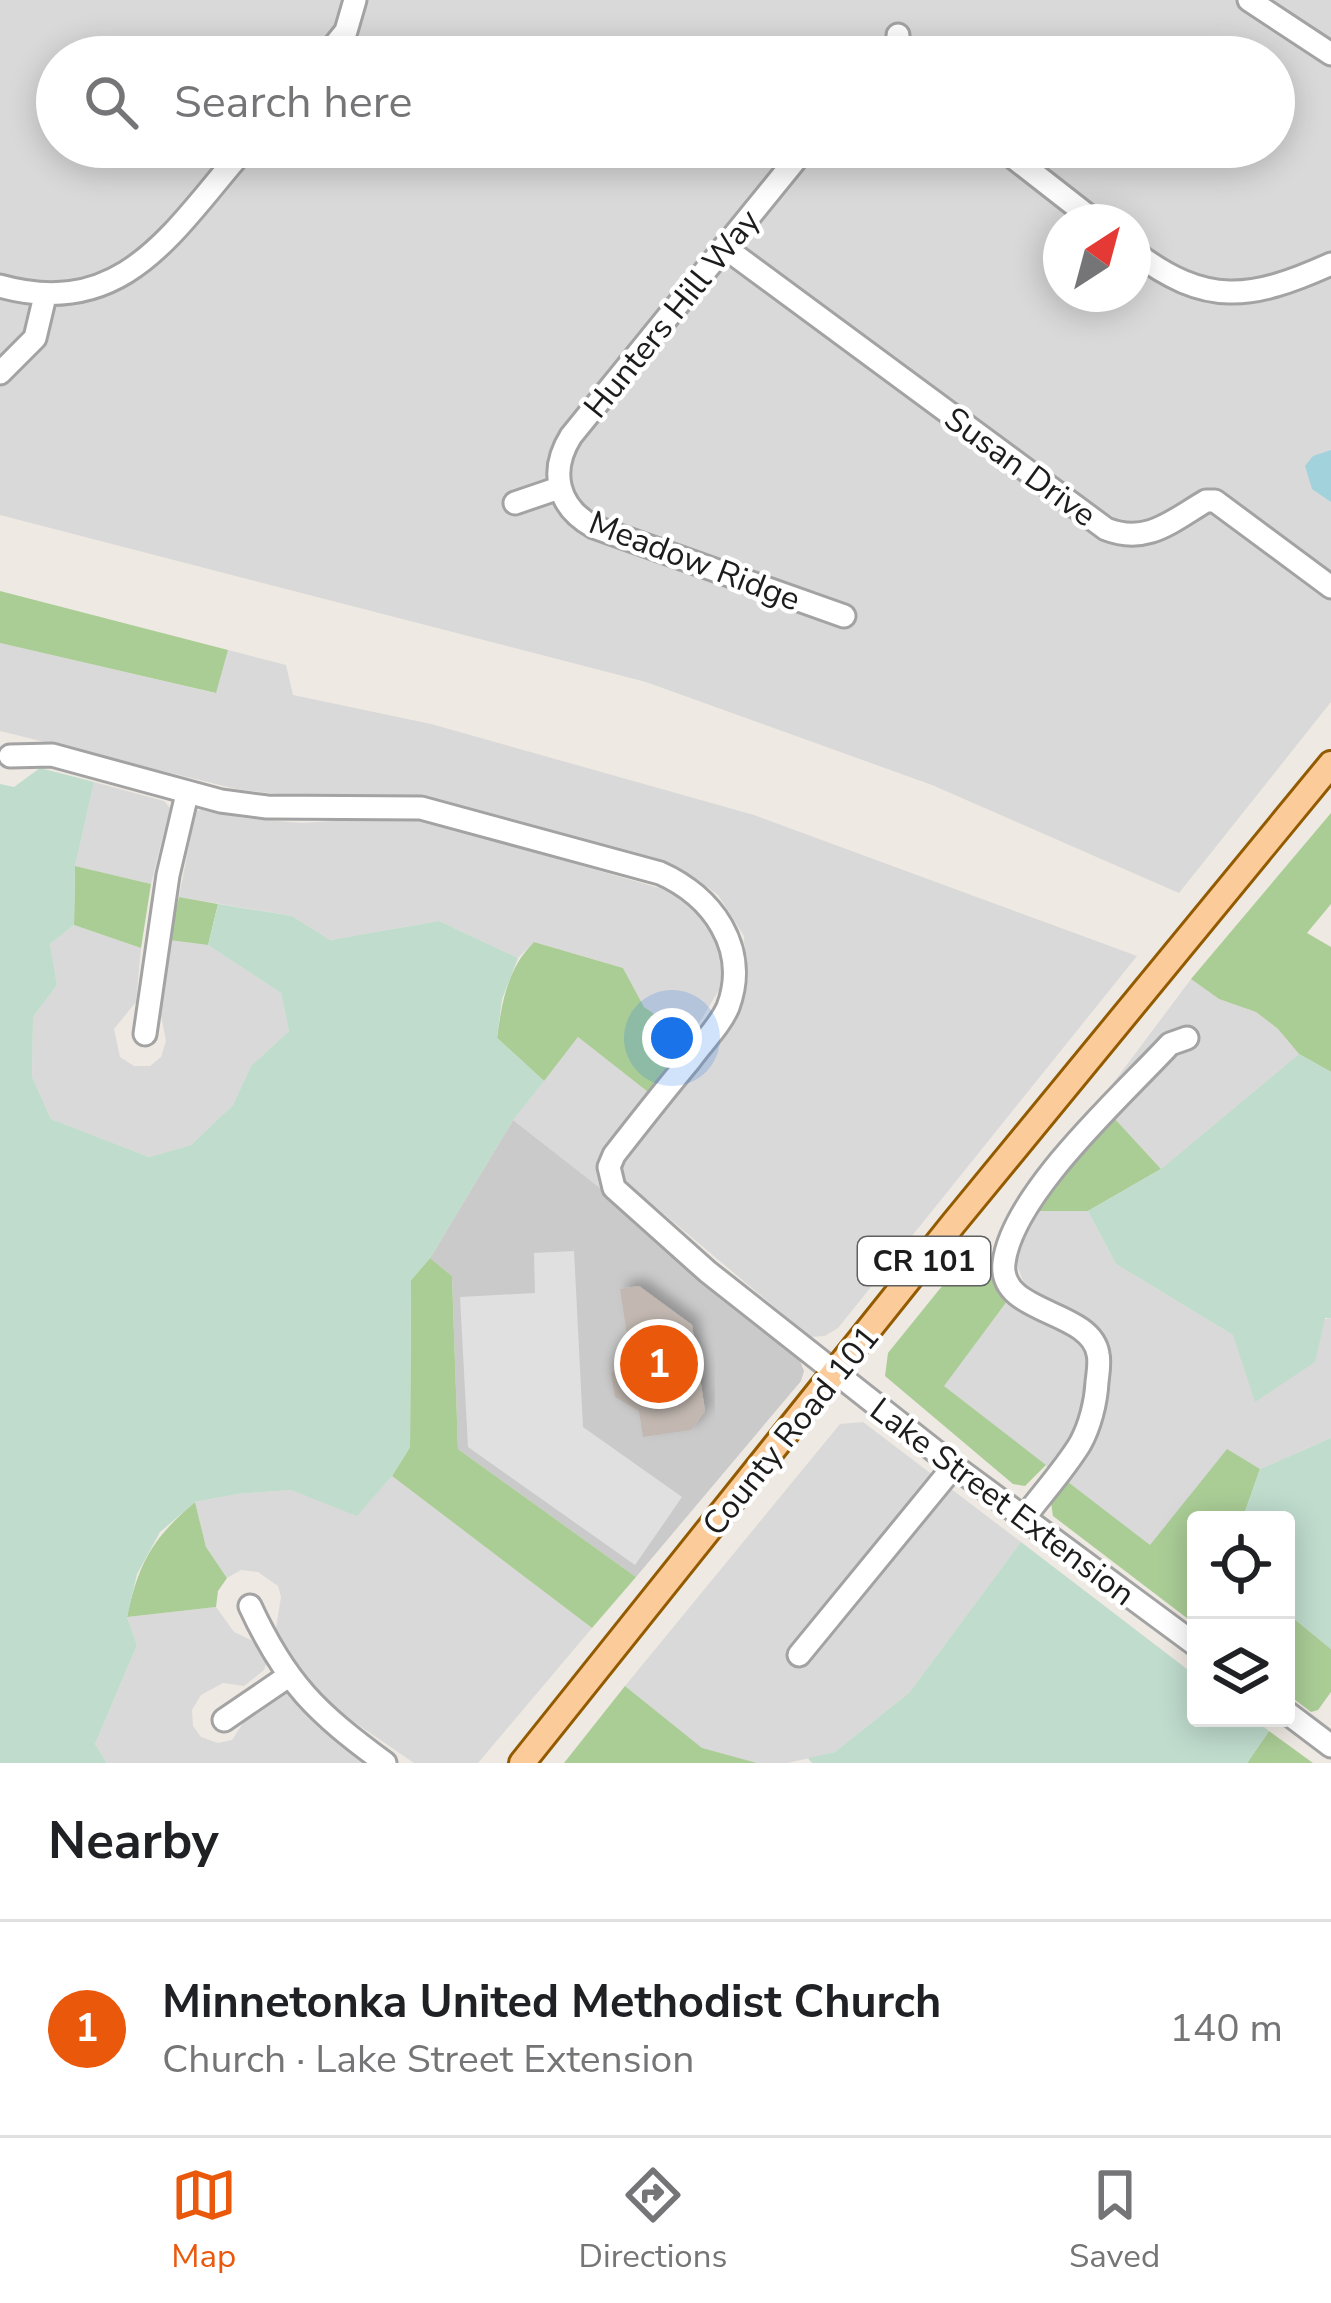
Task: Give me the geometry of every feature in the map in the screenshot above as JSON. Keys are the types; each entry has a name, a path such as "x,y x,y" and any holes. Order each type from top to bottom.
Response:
{"main road":[{"name":"County Road 101","path":"522,1763 992,1175 1328,776"}],"street":[{"path":"342,36 355,0"},
{"path":"1249,0 1331,54"},
{"path":"0,286 45,296 74,293 128,274 227,168"},
{"name":"Hunters Hill Way","path":"560,488 556,470 571,436 789,168"},
{"path":"1027,168 1073,204"},
{"name":"Susan Drive","path":"724,247 1106,529 1145,536 1206,501 1215,501 1331,586"},
{"path":"1151,263 1198,288 1228,292 1259,292 1331,264"},
{"path":"0,373 34,338 45,296"},
{"path":"515,503 560,488"},
{"name":"Meadow Ridge","path":"560,488 566,505 594,527 844,616"},
{"path":"10,756 52,755 187,794 168,874 146,1034"},
{"name":"Lake Street Extension","path":"187,794 267,807 421,808 682,883 716,916 728,936 735,961 734,986 719,1022 614,1155 610,1177 614,1188 836,1374 1187,1638"},
{"path":"1024,1518 1081,1442 1096,1395 1099,1354 1093,1340 1024,1299 1005,1275 1017,1225 1041,1184 1170,1044 1187,1038"},
{"path":"799,1655 954,1466"},
{"path":"250,1606 287,1677 326,1718 385,1763"},
{"path":"224,1720 287,1677"},
{"path":"1295,1719 1331,1746"}],"shaded area":[{"path":"0,0 1331,0 1331,702 1179,893 932,785 646,682 0,515"},
{"path":"0,643 215,693 228,650 286,665 293,695 431,724 754,815 1137,956 838,1328 825,1336 810,1337 620,1177 624,1161 727,1024 738,1002 745,970 744,936 718,895 691,875 426,798 286,795 236,789 0,731"},
{"path":"94,782 164,801 170,808 151,884 75,866"},
{"path":"205,808 242,818 302,823 393,817 429,822 680,895 702,914 718,939 723,968 719,990 690,1038 644,1007 623,968 534,942 518,958 439,921 330,940 292,916 179,897 194,819"},
{"path":"74,925 141,948 136,1002 114,1029 120,1057 134,1066 150,1066 161,1057 166,1041 159,1005 169,940 208,945 281,993 289,1031 251,1066 233,1105 191,1145 149,1157 51,1119 32,1077 33,1017 57,985 50,944"},
{"path":"1191,979 1219,999 1256,1012 1299,1054 1161,1169 1099,1102"},
{"path":"578,1037 648,1092 603,1152 600,1188 513,1120"},
{"path":"513,1120 798,1356 804,1371 801,1381 636,1577 458,1449 452,1276 430,1258"},
{"path":"1037,1211 1088,1211 1116,1264 1233,1335 1331,1318 1331,1438 1260,1469 1227,1450 1150,1546 943,1386 1023,1281 1017,1265 1023,1234"},
{"path":"574,1251 583,1427 682,1497 635,1565 468,1447 460,1297 535,1293 534,1253"},
{"path":"863,1422 1021,1542 909,1693 835,1752 788,1763 757,1763 702,1749 625,1686 840,1424"},
{"path":"392,1476 592,1628 478,1763 414,1763 335,1709 308,1684 281,1641 276,1628 278,1586 258,1572 241,1570 227,1578 206,1547 195,1502 291,1490 357,1515"},
{"path":"216,1607 234,1632 253,1641 267,1662 244,1686 223,1683 201,1695 192,1710 193,1726 201,1737 218,1743 232,1740 247,1717 288,1688 374,1763 107,1763 95,1744 137,1645 127,1617"}],"green space":[{"path":"0,591 228,650 216,693 0,643"},
{"path":"40,768 94,782 75,866 74,925 50,944 57,985 33,1017 32,1077 51,1119 149,1157 191,1145 233,1105 251,1066 289,1031 281,993 208,945 218,904 292,916 330,940 439,921 518,958 502,999 497,1038 544,1081 513,1120 430,1258 411,1280 410,1447 392,1476 357,1516 291,1490 237,1494 195,1502 160,1532 137,1574 127,1617 137,1645 95,1744 107,1763 0,1763 0,784 14,787"},
{"path":"1331,813 1331,904 1307,933 1331,947 1331,1072 1299,1054 1256,1012 1219,999 1191,979"},
{"path":"75,866 151,884 141,948 74,925"},
{"path":"179,897 218,904 208,945 169,940"},
{"path":"534,942 623,968 644,1007 690,1038 648,1092 578,1037 544,1081 497,1038 512,975"},
{"path":"1299,1054 1331,1072 1331,1318 1325,1318 1315,1362 1255,1402 1233,1335 1116,1264 1088,1211 1161,1169"},
{"path":"1114,1118 1161,1169 1088,1211 1037,1211 1051,1187"},
{"path":"976,1244 1011,1296 944,1386 1046,1465 1025,1486 1013,1484 885,1376 888,1353"},
{"path":"430,1258 452,1276 458,1449 636,1577 592,1628 392,1476 410,1447 411,1280"},
{"path":"1331,1438 1331,1649 1295,1619 1295,1511 1245,1511 1260,1469"},
{"path":"1227,1449 1260,1469 1245,1511 1187,1511 1187,1618 1053,1516 1051,1503 1068,1482 1150,1545"},
{"path":"195,1502 206,1547 227,1578 218,1591 216,1607 127,1617 149,1553"},
{"path":"1021,1542 1187,1669 1187,1727 1264,1727 1269,1731 1247,1763 812,1763 808,1758 835,1752 909,1693"},
{"path":"1295,1619 1331,1649 1331,1692 1311,1712 1295,1700"},
{"path":"625,1686 702,1748 757,1763 564,1763"},
{"path":"1269,1731 1313,1763 1247,1763"}],"water":[{"path":"1331,450 1331,502 1312,489 1305,466 1313,456"}],"building":[{"path":"639,1286 692,1325 705,1411 691,1430 643,1437 639,1411 615,1397 611,1373 630,1354 620,1289"}],"place":[{"name":"Minnetonka United Methodist Church","path":"659,1364"}]}
